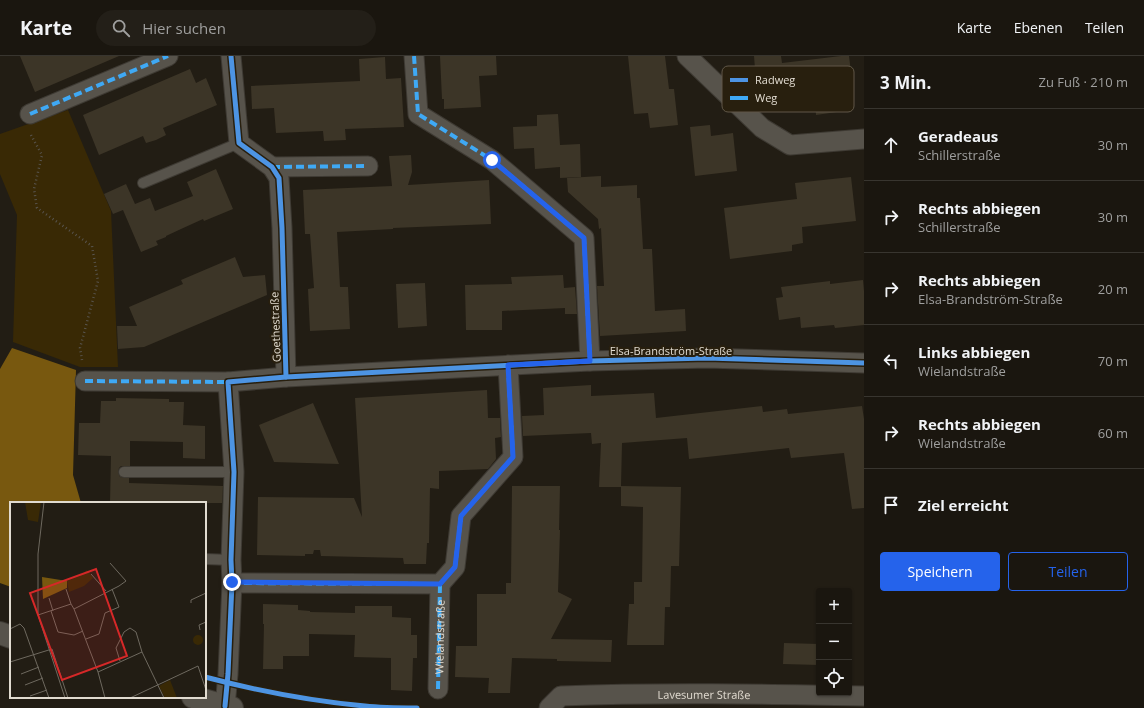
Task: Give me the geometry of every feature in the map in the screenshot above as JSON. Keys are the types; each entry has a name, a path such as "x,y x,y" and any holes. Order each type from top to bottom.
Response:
{"street":[{"path":"30,114 168,56"},
{"path":"231,56 239,142 272,167 368,166"},
{"path":"414,56 418,114 492,160 584,238 590,361"},
{"path":"687,56 722,90"},
{"path":"745,112 762,128 790,145 864,139"},
{"name":"Goethestraße","path":"85,381 228,382 286,377 282,228 279,178 272,167"},
{"name":"Elsa-Brandström-Straße","path":"286,377 590,361 707,358 864,363"},
{"name":"Wielandstraße","path":"438,689 440,584 455,567 461,516 513,457 508,365"},
{"path":"197,698 229,707 228,674 232,582 231,560 234,472 228,382"},
{"name":"Wielandstraße","path":"232,582 440,584"},
{"path":"0,633 10,637"},
{"name":"Lavesumer Straße","path":"549,708 562,696 597,694 763,694 864,696"}],"lane":[{"path":"143,183 239,142"},
{"path":"124,472 234,472"},
{"path":"206,559 231,560"}],"path":[{"path":"30,114 24,122 42,155 34,189 37,208 92,246 98,281 80,348 85,381"}],"shaded area":[{"path":"68,110 111,211 118,367 80,367 13,342 17,215 0,174 0,134"},
{"path":"12,348 76,370 73,475 81,502 10,502 10,587 0,583 0,369"}],"building":[{"path":"20,56 119,56 35,92"},
{"path":"440,56 496,56 497,75 479,76 481,107 444,109 444,99 442,99"},
{"path":"628,56 665,56 669,89 674,89 678,125 650,128 648,113 634,114"},
{"path":"754,56 781,56 782,63 849,56 850,66 755,66"},
{"path":"385,57 386,79 401,78 404,127 345,129 346,140 324,141 323,131 276,133 274,108 252,109 251,86 360,81 359,59"},
{"path":"190,69 196,83 206,78 217,105 163,128 166,135 156,140 146,143 143,136 99,155 83,115"},
{"path":"816,112 837,112 816,115"},
{"path":"558,114 560,145 580,144 581,177 560,178 560,167 535,169 534,148 514,149 513,127 537,126 537,115"},
{"path":"710,125 711,136 733,133 737,171 695,176 690,127"},
{"path":"411,155 412,172 408,185 489,180 491,224 337,232 340,287 348,287 350,329 310,331 308,289 314,288 310,234 305,234 303,190 392,186 389,156"},
{"path":"216,169 233,209 204,221 203,219 166,236 156,241 158,245 141,252 123,210 113,214 104,194 126,184 135,204 150,198 155,211 193,196 187,182"},
{"path":"601,176 601,187 637,185 637,198 640,198 643,249 652,249 655,311 685,309 686,331 600,336 597,286 604,286 601,228 599,229 598,219 568,192 567,178"},
{"path":"851,177 856,221 802,227 803,243 792,245 792,251 730,259 724,208 797,199 795,183"},
{"path":"235,257 243,277 265,275 267,295 144,347 118,349 117,326 137,326 129,307 183,284 181,280"},
{"path":"563,275 564,288 575,287 577,314 565,314 565,308 502,311 502,330 466,330 465,285 512,284 511,277"},
{"path":"863,280 864,325 835,328 834,325 801,328 800,317 779,320 776,298 783,297 781,287 830,281 830,284"},
{"path":"425,283 427,326 398,328 396,284"},
{"path":"591,385 591,396 654,393 656,418 762,406 763,412 787,409 788,414 862,406 864,419 864,508 852,509 844,453 791,458 789,448 689,459 687,438 622,443 621,486 681,487 679,566 671,566 670,607 665,607 664,645 627,645 629,604 634,604 634,582 642,582 643,507 621,506 621,487 599,487 601,443 592,444 591,433 523,436 522,416 544,415 543,388"},
{"path":"487,390 488,418 500,418 501,437 495,438 496,459 488,469 439,471 439,489 430,488 429,543 427,543 426,564 404,564 403,558 321,556 320,550 314,550 313,554 305,554 305,556 257,555 258,497 354,498 362,517 355,398"},
{"path":"116,398 169,399 169,402 184,402 183,425 205,426 205,459 183,458 183,442 130,441 130,466 121,466 119,468 118,472 120,477 129,478 129,483 223,486 222,503 110,502 111,456 78,455 79,423 100,423 101,401 116,401"},
{"path":"313,403 339,464 274,462 259,425"},
{"path":"512,486 560,486 558,592 572,599 551,639 612,640 611,662 512,658 510,693 488,693 489,678 455,677 456,646 477,646 477,594 506,594 506,583 511,583"},
{"path":"263,604 298,605 298,610 310,612 355,613 355,606 392,606 392,617 411,618 411,635 417,635 417,658 413,658 412,691 391,690 391,658 354,657 355,635 309,634 309,656 283,656 283,669 263,669"},
{"path":"784,643 816,644 816,665 783,664"}],"marked path":[{"path":"30,114 168,56"},
{"path":"414,56 418,114 492,160 584,238 590,361"},
{"path":"272,167 368,166"},
{"path":"232,583 440,584 455,567 461,516 513,457 508,365"},
{"path":"85,381 228,382"},
{"path":"438,689 440,584"}],"cycle path":[{"path":"225,706 232,583 231,560 234,472 228,382 286,377 282,228 279,178 272,167 239,143 231,56"},
{"path":"286,377 590,361 707,358 864,363"},
{"path":"206,677 265,691 345,704 417,708"}],"route":[{"path":"232,582 440,584 455,567 461,516 513,457 508,365 590,361 584,238 492,160"}]}
